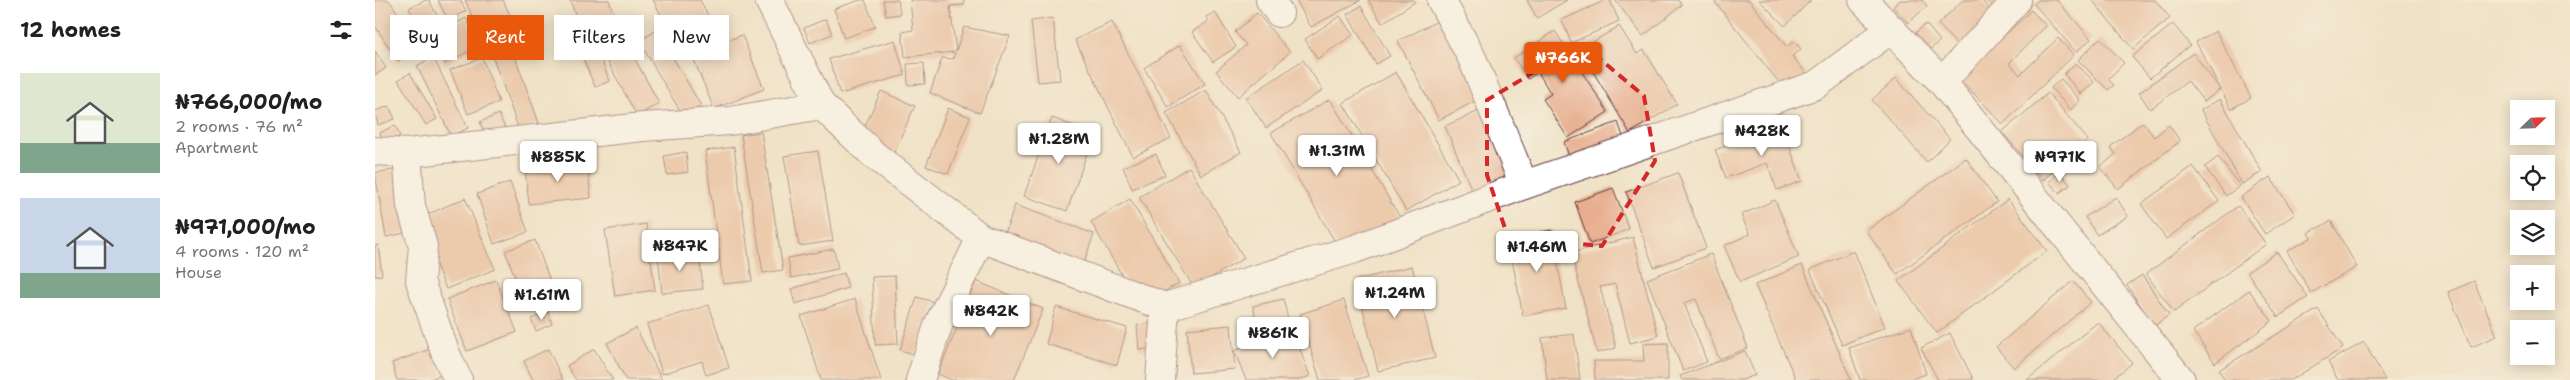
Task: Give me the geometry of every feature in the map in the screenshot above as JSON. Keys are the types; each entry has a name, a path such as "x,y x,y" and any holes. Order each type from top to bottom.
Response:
{"street":[{"path":"769,0 821,105 875,154 981,238 1165,307 1355,249 1524,184 1816,84 1891,29"},
{"path":"1441,0 1471,58 1524,184"},
{"path":"1863,0 1942,82 2181,380"},
{"path":"1942,82 2017,0"},
{"path":"375,151 407,153 634,128 730,121 821,105"},
{"path":"407,153 411,206 423,246 420,281 445,352 458,380"},
{"path":"920,380 939,323 981,238"},
{"path":"1160,380 1165,307"}],"highlighted area":[{"path":"1582,44 1644,96 1655,161 1602,246 1508,237 1487,175 1487,100"}],"building":[{"path":"375,0 389,0 399,15 390,15 390,49 375,26"},
{"path":"429,0 437,15 413,15 409,8"},
{"path":"438,0 460,0 466,11 457,16 446,15"},
{"path":"465,0 503,0 510,15 472,15"},
{"path":"570,0 609,0 614,15 575,15"},
{"path":"653,0 700,0 708,15 661,15"},
{"path":"865,0 875,27 844,38 834,9"},
{"path":"883,0 898,0 900,14 886,16"},
{"path":"910,0 964,0 964,5 950,6 956,51 964,27 1010,36 980,113 930,93 942,58 953,59 955,52 905,57 902,32 913,30"},
{"path":"1296,0 1361,0 1311,27"},
{"path":"1368,0 1414,0 1415,2 1382,23"},
{"path":"1527,0 1567,0 1537,18"},
{"path":"1606,0 1610,0 1619,21 1571,43 1562,20"},
{"path":"1615,0 1678,0 1682,5 1643,36"},
{"path":"1717,0 1749,0 1787,47 1794,41 1801,49 1792,56 1806,73 1785,90 1715,2"},
{"path":"1759,0 1811,0 1785,26"},
{"path":"1900,0 1922,0 1927,6 1908,23 1893,7"},
{"path":"1963,0 1981,0 1995,15 1960,48 1938,24"},
{"path":"1986,0 2009,0 1997,11"},
{"path":"2038,0 2057,0 2091,39 2076,52 2034,4"},
{"path":"2092,0 2155,0 2170,18 2133,49"},
{"path":"1361,6 1390,56 1376,64 1347,14"},
{"path":"2031,10 2046,26 2009,63 2020,75 2058,38 2074,55 2003,124 1960,79"},
{"path":"1215,12 1236,47 1213,62 1192,32 1209,21 1206,17"},
{"path":"1257,13 1290,52 1238,97 1216,71 1246,45 1235,32"},
{"path":"1340,16 1353,35 1317,59 1305,39"},
{"path":"466,18 467,20 467,52 457,57 457,23"},
{"path":"1053,18 1060,80 1038,82 1031,21"},
{"path":"826,19 832,34 810,43 804,28"},
{"path":"1440,20 1481,98 1439,120 1398,41"},
{"path":"1112,22 1171,138 1133,157 1075,40"},
{"path":"1926,24 1940,41 1928,51 1914,34"},
{"path":"2173,24 2190,45 2150,78 2132,57"},
{"path":"1619,26 1637,54 1644,50 1677,104 1630,133 1580,50"},
{"path":"1555,31 1608,112 1568,138 1543,99 1551,94 1538,72 1528,79 1514,58"},
{"path":"2216,31 2251,98 2231,109 2196,42"},
{"path":"654,32 654,60 674,60 701,106 683,116 644,50 644,38"},
{"path":"742,35 764,89 714,109 694,60 729,60 729,40"},
{"path":"2100,38 2124,63 2108,79 2114,85 2108,90 2078,60"},
{"path":"895,40 905,75 840,94 829,59"},
{"path":"1180,45 1205,84 1168,107 1144,68"},
{"path":"375,51 386,68 375,75"},
{"path":"2193,53 2220,89 2204,102 2188,81 2150,109 2139,93"},
{"path":"428,60 434,60 468,128 451,136 417,66"},
{"path":"443,60 452,60 445,64"},
{"path":"477,60 483,60 499,102 468,114 450,70"},
{"path":"494,60 516,60 539,123 519,130"},
{"path":"584,60 601,60 610,81 595,87"},
{"path":"607,60 635,60 659,103 637,116"},
{"path":"1303,60 1323,90 1266,128 1246,98"},
{"path":"924,63 925,84 908,85 907,64"},
{"path":"2076,63 2094,82 2081,94 2064,74"},
{"path":"1396,72 1459,180 1406,211 1343,103"},
{"path":"410,73 437,119 426,125 398,80"},
{"path":"1896,78 1950,139 1927,162 1872,100"},
{"path":"2061,79 2080,100 2071,110 2051,88"},
{"path":"1206,90 1241,152 1201,175 1166,113"},
{"path":"881,91 915,106 893,154 859,139"},
{"path":"2048,93 2088,140 2043,180 2002,132"},
{"path":"1330,99 1402,221 1343,255 1271,133"},
{"path":"2220,99 2262,172 2242,184 2201,110"},
{"path":"389,106 395,119 378,125 375,111"},
{"path":"948,108 970,117 948,174 926,166"},
{"path":"1486,108 1514,176 1473,193 1445,126"},
{"path":"499,114 509,138 490,146 480,122"},
{"path":"1052,118 1094,133 1067,211 1024,196"},
{"path":"1618,122 1626,145 1572,165 1564,142"},
{"path":"2143,122 2154,137 2169,125 2180,141 2118,189 2100,167 2116,154 2110,147"},
{"path":"395,125 400,136 385,144 380,133"},
{"path":"1782,125 1802,181 1777,190 1767,163 1726,178 1715,150"},
{"path":"761,132 783,270 763,273 741,135"},
{"path":"734,147 752,281 723,284 705,151"},
{"path":"818,151 833,241 799,246 784,156"},
{"path":"686,152 688,172 667,175 664,156"},
{"path":"1156,154 1165,175 1132,189 1123,167"},
{"path":"2218,157 2240,186 2226,196 2205,167"},
{"path":"1966,158 1997,202 1897,274 1866,231"},
{"path":"587,162 591,198 529,204 525,169"},
{"path":"2193,166 2219,201 2166,239 2141,204"},
{"path":"1189,167 1244,258 1194,288 1139,197"},
{"path":"399,169 410,232 386,237 375,173"},
{"path":"2060,172 2070,185 2059,193 2049,182"},
{"path":"1678,173 1706,248 1654,267 1626,192"},
{"path":"2270,177 2295,214 2265,234 2241,197"},
{"path":"510,182 528,232 494,244 477,194"},
{"path":"1613,188 1629,229 1590,244 1575,202"},
{"path":"2116,197 2128,216 2097,235 2085,217"},
{"path":"465,198 495,269 446,289 417,219"},
{"path":"1130,199 1179,283 1140,306 1091,222"},
{"path":"2008,199 2047,251 1937,333 1898,281"},
{"path":"1775,200 1799,257 1740,282 1724,246 1750,234 1741,215"},
{"path":"1015,205 1094,234 1081,271 1002,242"},
{"path":"2238,206 2266,244 2174,312 2146,274"},
{"path":"2331,221 2357,267 2311,293 2287,251 2311,238 2308,233"},
{"path":"646,224 655,290 615,296 605,230"},
{"path":"1551,230 1566,308 1523,316 1508,238"},
{"path":"1633,237 1658,336 1630,343 1615,284 1600,287 1616,348 1597,353 1571,253"},
{"path":"535,240 556,297 527,308 505,251"},
{"path":"378,245 382,275 375,276 375,246"},
{"path":"834,249 838,269 791,278 788,258"},
{"path":"699,251 703,289 662,293 658,255"},
{"path":"1854,251 1885,327 1842,345 1810,270"},
{"path":"2277,252 2308,297 2278,317 2247,272"},
{"path":"1711,254 1748,348 1719,359 1696,299 1684,303 1707,362 1683,371 1647,279"},
{"path":"1802,265 1851,380 1796,380 1755,285"},
{"path":"1412,266 1435,358 1378,371 1356,280"},
{"path":"844,273 848,288 795,304 791,289"},
{"path":"2142,275 2169,315 2154,326 2127,285"},
{"path":"895,276 898,344 875,345 872,277"},
{"path":"496,280 517,332 467,351 447,299"},
{"path":"976,281 1043,309 1014,380 952,380 938,374"},
{"path":"2073,281 2091,302 2014,368 1996,347"},
{"path":"2474,281 2497,336 2471,347 2448,292"},
{"path":"2249,290 2272,321 2215,363 2193,331"},
{"path":"917,297 934,302 916,355 900,350"},
{"path":"855,299 881,380 821,380 801,316"},
{"path":"1283,299 1290,327 1259,334 1253,306"},
{"path":"1344,300 1368,376 1354,380 1320,380 1300,314"},
{"path":"709,305 729,368 706,375 702,361 662,374 647,324"},
{"path":"1056,307 1127,328 1117,365 1046,344"},
{"path":"2318,309 2343,348 2291,380 2225,380 2219,370"},
{"path":"548,312 552,324 536,331 531,319"},
{"path":"2098,322 2132,363 2111,380 2027,380"},
{"path":"1154,323 1156,348 1139,350 1137,325"},
{"path":"1231,325 1235,369 1191,373 1187,329"},
{"path":"1911,327 1926,374 1908,380 1860,380 1849,348"},
{"path":"636,328 662,380 626,380 607,343"},
{"path":"1292,329 1310,376 1299,380 1246,380 1234,351"},
{"path":"1950,333 1973,379 1971,380 1938,380 1921,348"},
{"path":"1574,334 1580,380 1547,380 1542,338"},
{"path":"2364,342 2385,380 2338,380 2328,362"},
{"path":"1668,343 1668,380 1595,380 1594,361 1644,361 1643,344"},
{"path":"433,348 442,375 427,380 397,380 392,363"},
{"path":"548,349 563,380 533,380 524,361"},
{"path":"594,349 613,380 576,380 567,366"},
{"path":"1745,351 1755,375 1742,380 1682,380 1680,376"}]}
